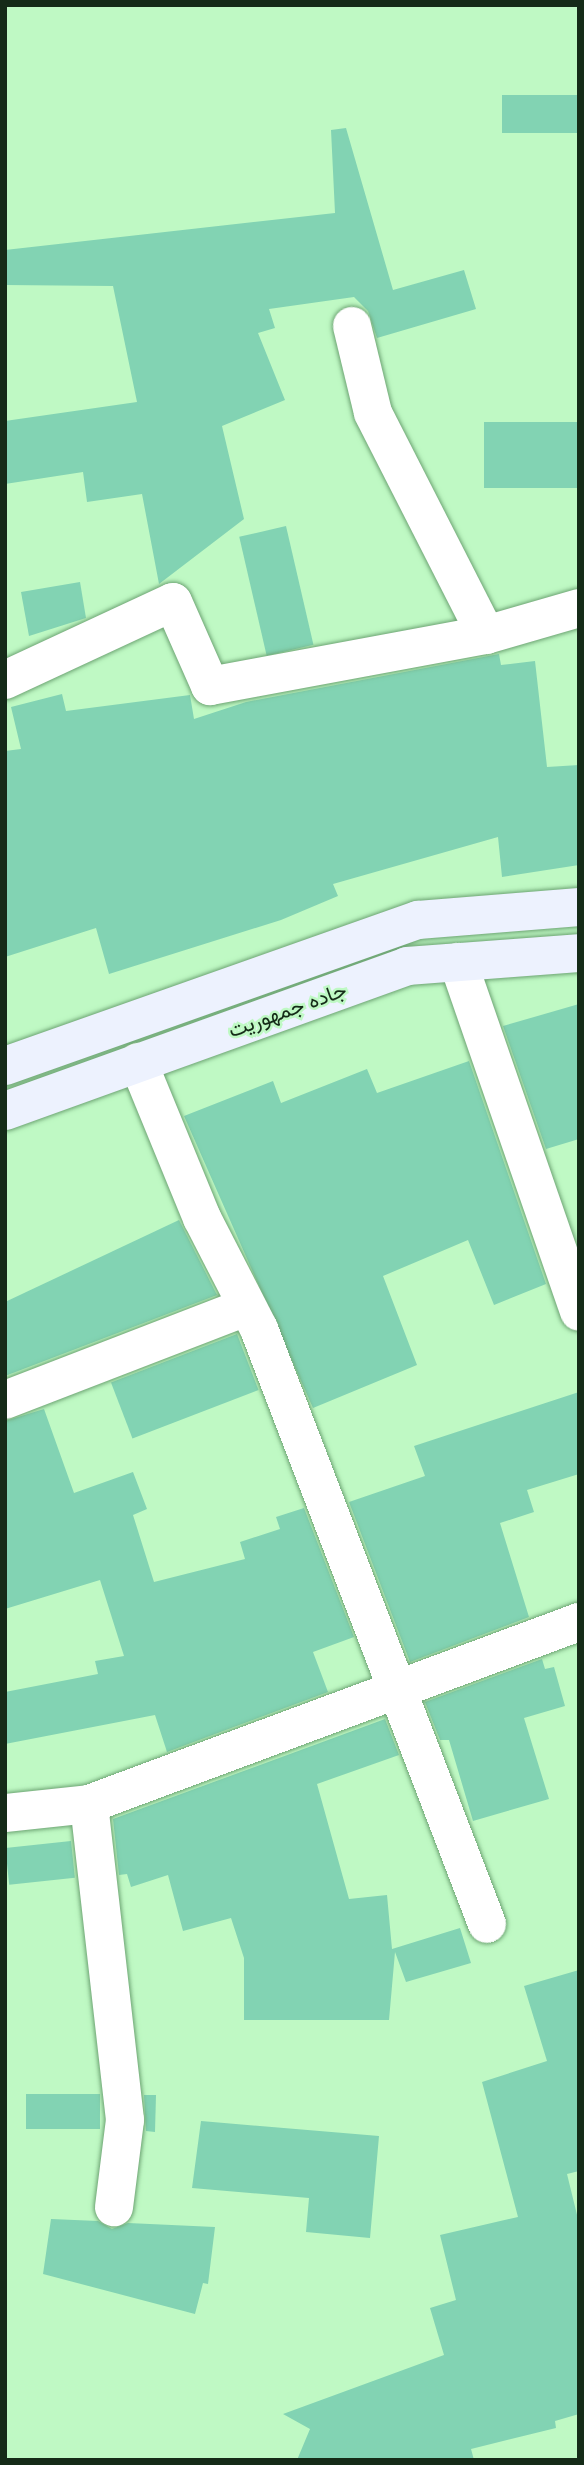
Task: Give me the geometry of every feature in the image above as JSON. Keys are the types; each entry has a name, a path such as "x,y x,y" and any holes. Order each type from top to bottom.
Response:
{"main road":[{"name":"جاده جمهوریت","path":"5,1066 418,920 579,907"},
{"name":"جاده جمهوریت","path":"5,1111 407,966 579,953"},
{"path":"116,1025 130,1064"}],"street":[{"path":"352,326 373,413 486,635"},
{"path":"5,680 173,602 210,686 486,635 579,608"},
{"path":"458,962 579,1312"},
{"path":"130,1064 246,1307 487,1924"},
{"path":"5,1400 246,1307"},
{"path":"5,1813 89,1804 396,1695 579,1622"},
{"path":"89,1804 125,2120 114,2207"}],"building":[{"path":"502,95 579,95 579,133 502,133"},
{"path":"346,128 393,290 464,270 476,309 377,338 368,311 354,297 269,309 275,328 258,333 285,400 222,426 244,519 159,584 142,494 87,502 83,472 5,484 5,421 137,402 113,286 5,285 5,250 335,213 331,130"},
{"path":"484,422 579,422 579,488 484,488"},
{"path":"286,526 313,645 267,656 239,537"},
{"path":"80,582 86,618 29,636 21,592"},
{"path":"499,654 501,665 535,661 547,767 579,765 579,865 502,877 498,837 333,884 338,896 281,920 109,974 96,928 5,957 5,751 21,749 11,707 62,694 66,711 190,695 194,719 246,702"},
{"path":"579,1004 579,1139 546,1149 503,1026"},
{"path":"469,1061 546,1284 494,1305 468,1240 383,1276 417,1365 313,1408 184,1116 273,1081 281,1103 367,1069 377,1093"},
{"path":"179,1220 217,1295 5,1376 5,1302"},
{"path":"237,1334 259,1390 132,1438 111,1382"},
{"path":"579,1392 579,1474 527,1490 534,1512 500,1523 529,1617 410,1662 349,1502 425,1476 414,1446"},
{"path":"44,1409 74,1493 133,1472 147,1509 133,1515 154,1582 245,1559 240,1542 280,1529 276,1517 304,1508 354,1637 313,1652 328,1692 167,1752 155,1715 5,1744 5,1692 98,1674 95,1661 124,1656 100,1580 5,1609 5,1421"},
{"path":"542,1659 545,1669 554,1667 565,1706 524,1718 549,1799 473,1821 449,1740 440,1740 425,1702"},
{"path":"385,1719 399,1755 317,1784 349,1899 387,1895 392,1949 460,1928 471,1963 406,1982 395,1952 389,2020 244,2020 244,1958 231,1918 183,1931 168,1875 131,1887 127,1874 119,1875 113,1819"},
{"path":"71,1841 75,1878 9,1885 5,1848"},
{"path":"579,1970 579,2171 567,2174 579,2223 579,2414 555,2421 556,2428 471,2449 474,2460 297,2460 310,2429 283,2414 444,2355 430,2308 456,2300 440,2235 518,2217 482,2082 547,2061 524,1986"},
{"path":"26,2094 100,2094 100,2129 26,2129"},
{"path":"144,2095 156,2095 155,2132 146,2131"},
{"path":"201,2121 379,2136 370,2238 306,2232 309,2198 192,2188"},
{"path":"51,2219 98,2221 112,2229 128,2223 215,2227 208,2284 203,2283 195,2314 43,2274"}]}
